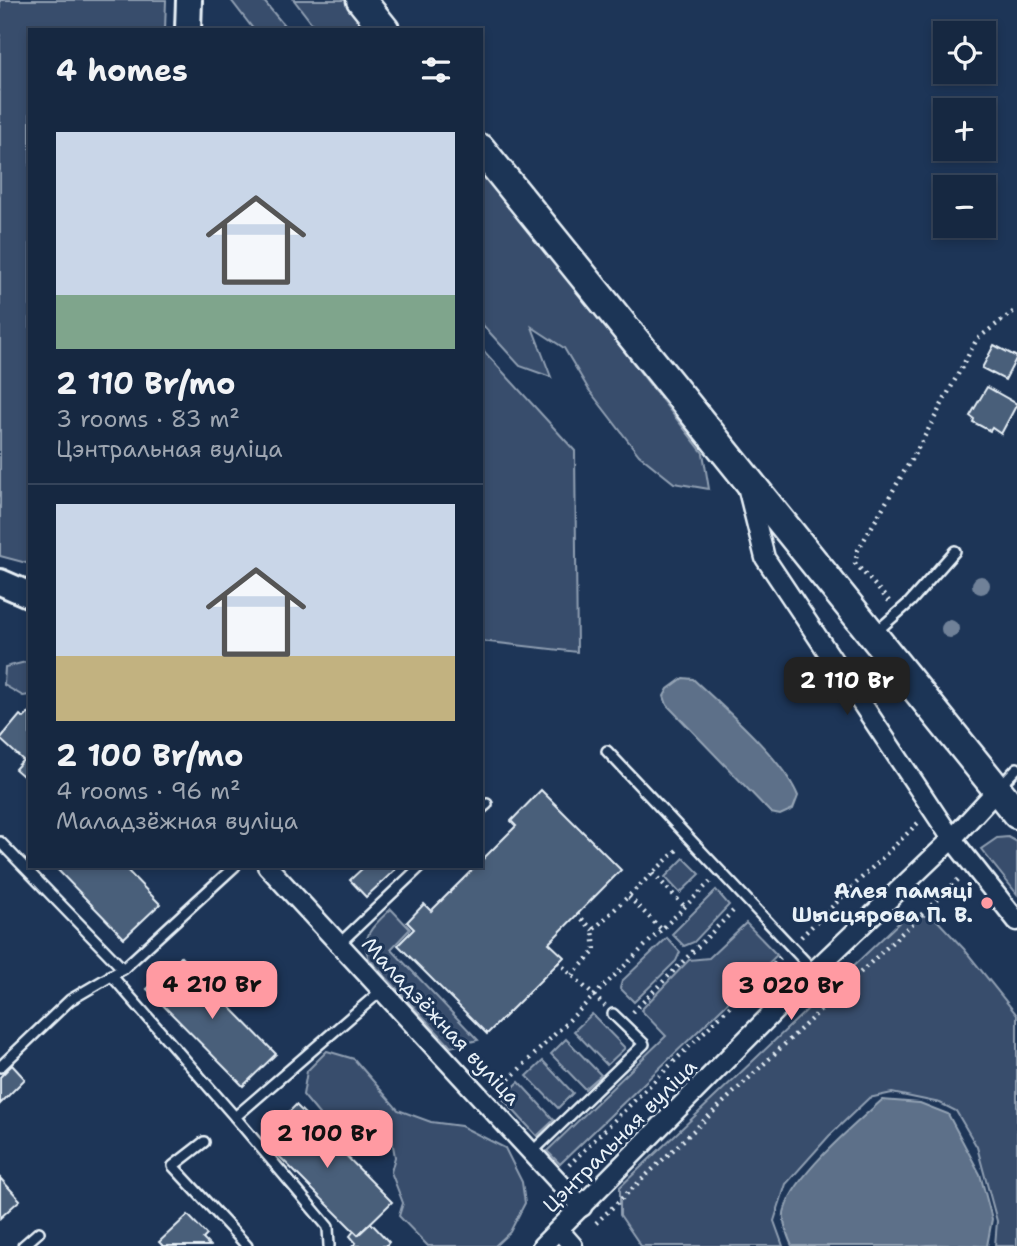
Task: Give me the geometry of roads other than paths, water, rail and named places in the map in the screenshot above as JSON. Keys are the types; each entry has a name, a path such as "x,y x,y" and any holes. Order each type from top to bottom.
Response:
{"main road":[{"path":"361,0 383,28"},
{"path":"483,152 1017,814"}],"street":[{"path":"188,28 189,0"},
{"path":"745,479 765,558 952,839 1017,921"},
{"path":"2,582 28,593"},
{"path":"2,582 28,609"},
{"name":"Цэнтральная вуліца","path":"542,1246 814,971 952,839 997,790"},
{"name":"Маладзёжная вуліца","path":"269,868 582,1207"},
{"path":"559,1230 573,1246"}],"lane":[{"path":"872,635 898,612 955,551"},
{"path":"607,751 814,971"},
{"path":"997,790 1017,768"},
{"path":"0,842 123,969"},
{"path":"0,1067 70,1000 123,969 232,868"},
{"path":"339,944 419,868"},
{"path":"111,975 328,1227 329,1246"},
{"path":"235,1116 382,990"},
{"path":"532,1152 644,1045 613,1014"},
{"path":"204,1142 173,1166 247,1246"},
{"path":"23,1246 38,1231"}],"place":[{"name":"Алея памяці Шысцярова П. В.","path":"987,903"}]}
